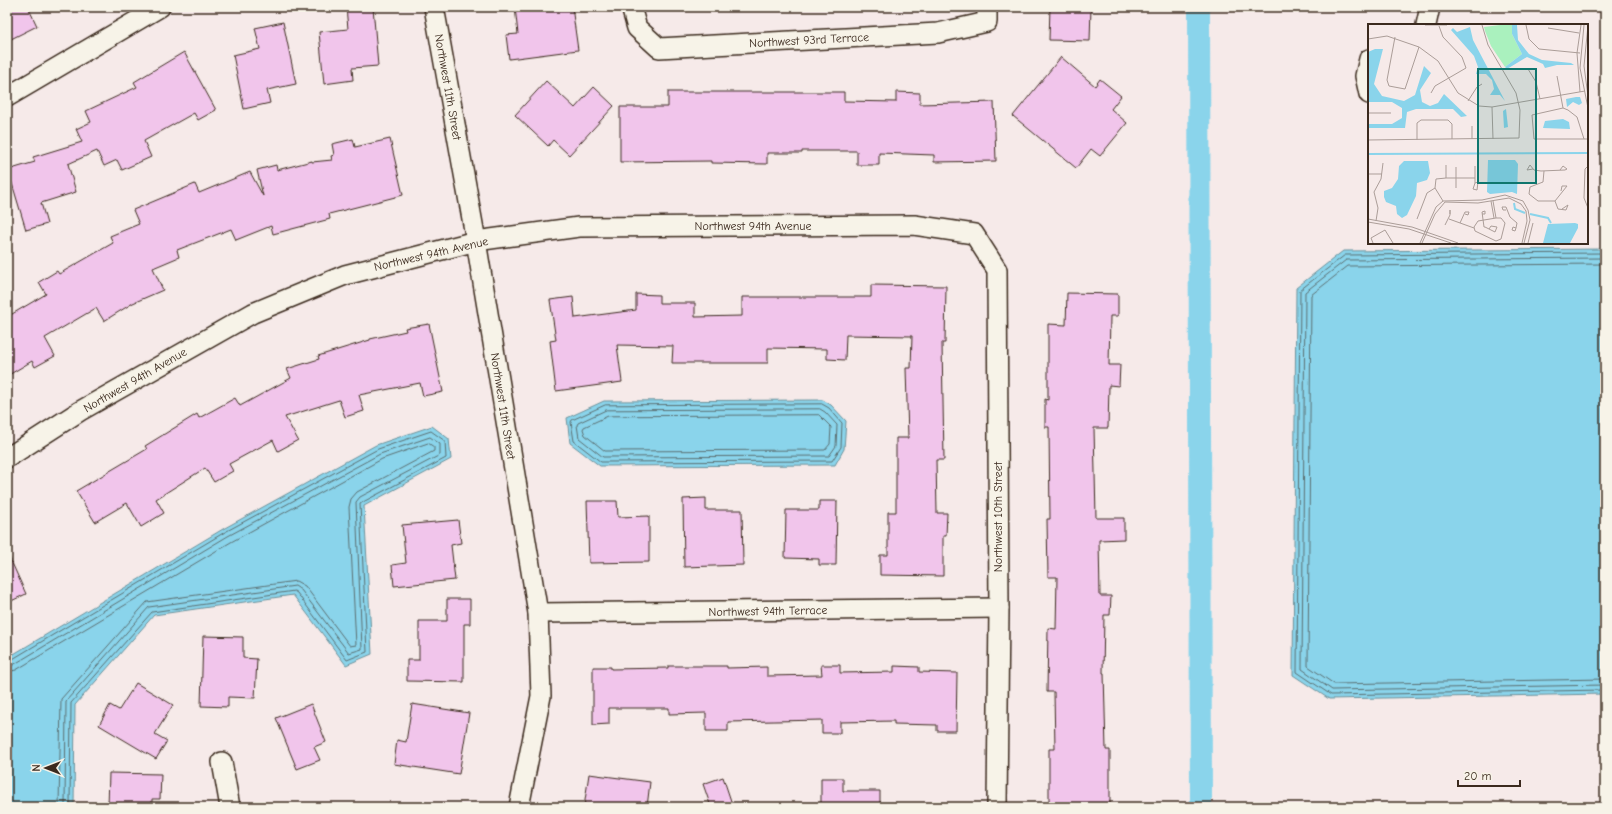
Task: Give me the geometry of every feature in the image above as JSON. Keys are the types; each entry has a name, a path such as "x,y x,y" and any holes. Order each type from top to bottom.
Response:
{"street":[{"path":"7,97 160,7"},
{"name":"Northwest 11th Street","path":"434,7 476,241 538,614 541,696 520,807"},
{"name":"Northwest 93rd Terrace","path":"631,7 637,28 659,48 938,33 987,14"},
{"path":"1426,24 1430,7"},
{"path":"1368,63 1365,76 1368,90"},
{"name":"Northwest 94th Avenue","path":"7,458 80,411 253,313 345,275 476,241 579,227 914,225 974,234"},
{"name":"Northwest 10th Street","path":"974,234 997,270 999,608 997,807"},
{"name":"Northwest 94th Terrace","path":"538,614 999,608"},
{"path":"222,762 230,807"}],"water":[{"path":"1605,249 1605,694 1329,699 1293,675 1296,288 1343,251"},
{"path":"823,400 831,405 846,421 844,449 835,465 600,466 570,443 567,418 604,401"},
{"path":"432,426 449,439 451,459 364,506 372,654 346,665 293,595 154,615 75,705 74,807 7,807 7,658 223,529 376,445"}],"building":[{"path":"7,7 28,7 37,26 11,39 7,30"},
{"path":"346,7 373,7 378,66 352,68 353,80 324,84 319,32 348,29"},
{"path":"515,7 572,7 578,50 509,59 506,35 518,34"},
{"path":"1050,7 1091,7 1090,41 1049,40"},
{"path":"283,22 296,84 267,90 270,103 244,109 233,55 260,49 255,28"},
{"path":"184,52 216,110 198,120 194,113 144,141 151,157 122,170 117,160 104,166 97,151 68,164 76,192 41,203 47,224 26,230 8,170 35,162 33,157 82,142 76,129 91,122 86,111 137,87 134,82"},
{"path":"1061,57 1095,86 1100,79 1121,96 1111,109 1127,123 1100,156 1091,149 1076,168 1013,116"},
{"path":"546,81 575,108 594,87 614,106 569,155 553,140 548,146 515,115"},
{"path":"668,92 844,92 844,101 896,102 896,92 920,93 920,104 994,102 996,161 934,162 934,155 879,153 879,165 857,165 857,151 802,151 802,153 767,153 767,164 711,163 711,161 620,162 620,107 668,107"},
{"path":"353,139 355,147 390,139 403,195 329,214 330,219 273,234 271,226 236,240 231,229 177,250 179,257 153,268 163,290 133,303 104,321 96,308 45,338 55,356 35,367 32,361 7,376 7,317 46,294 39,282 57,271 59,274 113,243 110,236 139,224 133,210 195,184 199,193 250,172 263,196 257,170 276,165 277,170 312,161 332,160 331,156 334,155 332,144"},
{"path":"871,285 946,286 945,343 942,343 944,460 936,460 937,513 947,513 946,536 943,536 943,576 880,575 880,555 888,555 888,512 896,512 896,438 908,438 906,368 911,368 912,336 846,335 845,360 827,359 827,349 768,348 768,363 672,363 673,346 617,345 622,382 556,391 550,341 556,340 550,300 573,297 575,318 636,310 636,294 659,295 659,303 695,303 695,317 742,316 742,297 871,297"},
{"path":"1067,293 1118,294 1118,316 1110,316 1109,365 1120,365 1119,386 1109,385 1108,428 1094,428 1096,518 1124,518 1124,539 1099,540 1100,596 1111,596 1110,615 1104,615 1103,673 1106,750 1110,750 1110,805 1049,805 1049,749 1055,749 1054,692 1047,692 1048,628 1056,629 1057,577 1048,577 1047,519 1050,519 1049,427 1045,427 1045,399 1048,400 1048,324 1066,325"},
{"path":"429,324 443,392 423,396 420,383 359,395 364,411 345,417 339,400 285,417 298,440 278,451 273,440 229,464 233,471 214,482 205,468 156,499 164,513 141,527 127,503 95,522 76,491 147,449 145,446 197,414 199,418 235,398 240,406 291,378 287,369 319,359 318,356 370,339 406,331 405,328"},
{"path":"706,498 706,510 742,510 743,565 684,567 683,499"},
{"path":"587,501 617,501 618,517 649,516 649,562 589,563"},
{"path":"819,501 837,501 836,565 819,565 819,559 785,558 786,510 819,510"},
{"path":"458,520 461,543 451,545 455,580 394,586 392,565 406,563 402,525"},
{"path":"7,552 26,594 7,603"},
{"path":"447,599 470,599 470,624 464,624 464,682 407,681 407,660 419,660 419,621 447,621"},
{"path":"203,636 243,637 243,658 257,659 255,698 228,697 228,707 201,706"},
{"path":"821,665 840,665 840,673 894,672 894,666 919,667 919,672 957,673 956,731 937,731 937,725 894,724 894,721 840,722 840,733 822,733 822,720 728,722 728,731 706,731 706,713 669,714 669,708 609,708 609,724 593,725 593,667 611,667 611,669 668,668 668,666 727,666 727,668 767,667 767,676 822,675"},
{"path":"136,683 173,705 155,734 167,741 156,759 99,725 110,705 119,710"},
{"path":"311,704 326,742 314,747 320,760 297,769 276,718"},
{"path":"412,704 469,713 459,774 394,764 397,740 406,742"},
{"path":"109,773 161,774 160,799 152,799 152,807 108,807"},
{"path":"589,774 650,782 647,807 584,807"},
{"path":"723,777 733,807 711,807 703,784"},
{"path":"821,778 843,778 843,791 880,791 880,807 821,807"}],"waterway":[{"path":"1199,7 1201,807"}]}
